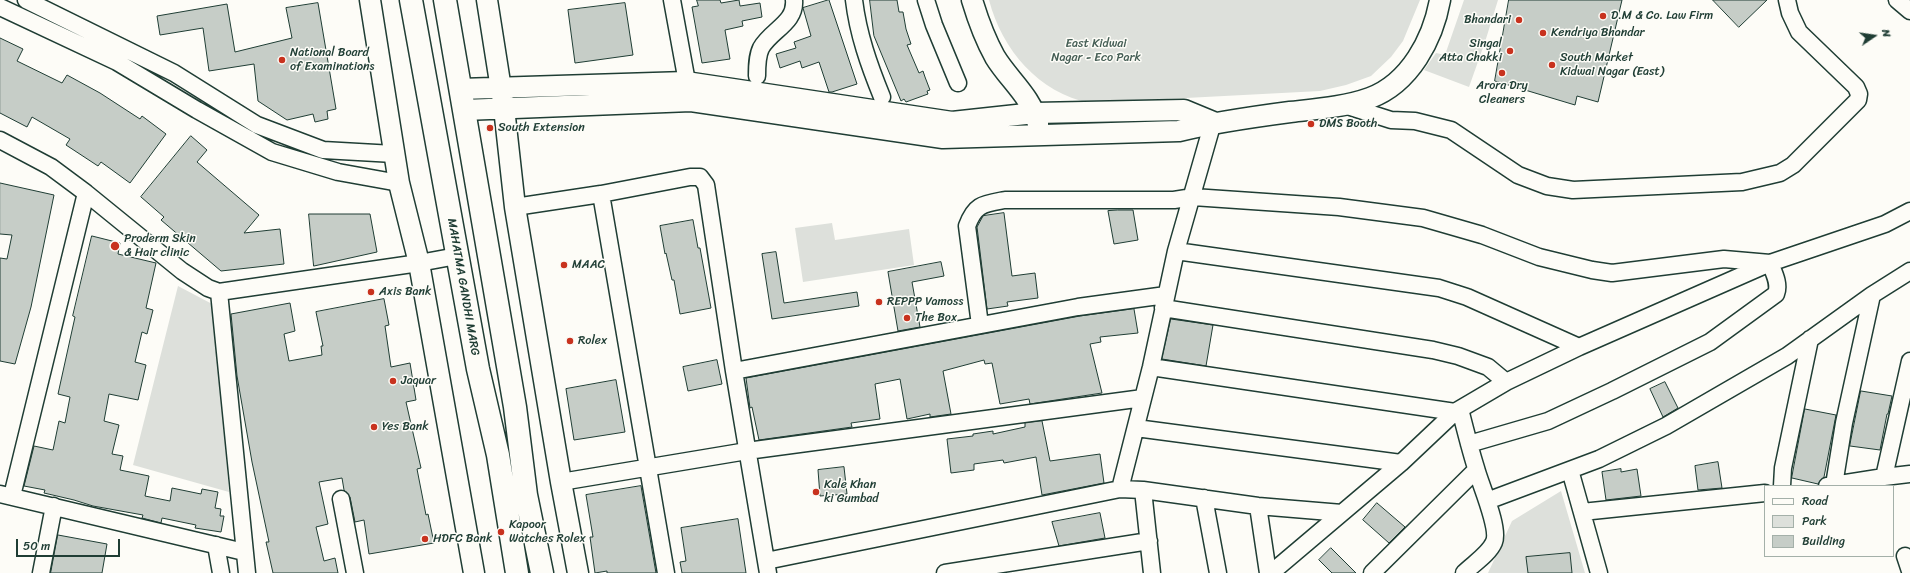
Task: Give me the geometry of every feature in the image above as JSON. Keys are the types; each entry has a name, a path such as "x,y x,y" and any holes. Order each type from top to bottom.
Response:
{"main road":[{"name":"MAHATMA GANDHI MARG","path":"411,0 478,369 498,456 517,573"},
{"path":"444,0 515,407 526,495 542,573"}],"street":[{"path":"26,0 174,73 256,126 323,150 394,154"},
{"path":"370,0 399,182 419,263 474,573"},
{"path":"487,0 504,108 515,207 561,482 578,573"},
{"path":"672,0 686,82 691,101"},
{"path":"757,76 757,67 761,48 788,21 793,12 794,0"},
{"path":"854,0 856,15 868,61 882,97"},
{"path":"926,0 934,25 958,82"},
{"path":"972,0 981,27 995,57 1017,83 1035,113 1041,135"},
{"path":"464,110 691,101 943,138 1179,131 1213,122 1344,105 1372,97 1390,86 1404,74 1417,58 1428,39 1440,0"},
{"path":"1344,105 1391,120 1415,121 1451,130 1518,175 1558,188 1573,190 1642,188 1742,182 1762,178 1780,173 1793,165 1858,100 1859,94 1856,86 1799,32 1790,13 1787,0"},
{"path":"1897,0 1910,10"},
{"path":"0,7 117,62 196,110 272,152 338,172 399,182"},
{"path":"460,89 501,86 686,82 952,122 1035,113 1184,110 1213,122"},
{"path":"1120,490 1151,367 1176,251 1193,197 1213,122"},
{"path":"0,140 50,167 86,193 182,272 208,288 219,292 419,263 457,256"},
{"path":"515,207 601,194 690,177 700,177 706,185 734,371 767,567 1120,490 1143,490 1258,506 1342,513"},
{"path":"86,193 6,495 244,552"},
{"path":"601,194 666,573"},
{"path":"980,325 967,226 972,213 985,203 1005,200 1174,200 1193,197 1339,208 1423,218 1482,235 1539,257 1592,270 1612,273 1724,259 1770,263"},
{"path":"1258,506 1270,573 1401,463 1457,410 1506,382 1579,347 1770,263 1907,217"},
{"path":"1176,251 1439,288 1467,297 1579,347"},
{"path":"1469,444 1548,421 1612,391 1714,339 1776,294 1778,289 1770,263"},
{"path":"1487,501 1612,454 1666,426 1787,356 1872,295 1910,271"},
{"path":"219,292 247,573"},
{"path":"1872,295 1862,347 1830,485 1910,474"},
{"path":"734,371 1078,307 1165,301 1433,350 1458,356 1488,367 1506,382"},
{"path":"1782,485 1783,468 1810,339"},
{"path":"1884,477 1910,361"},
{"path":"1151,367 1457,410"},
{"path":"561,482 747,451 1143,398"},
{"path":"1457,410 1487,501 1495,533 1494,541 1490,548 1464,573"},
{"path":"1136,428 1401,463"},
{"path":"1372,573 1476,470"},
{"path":"1570,470 1599,573"},
{"path":"1143,490 1152,573"},
{"path":"1582,512 1764,493"},
{"path":"1204,498 1218,573"},
{"path":"341,499 355,573"},
{"path":"41,573 54,506"},
{"path":"945,573 1149,541"},
{"path":"216,545 222,573"},
{"path":"1905,556 1910,571"}],"green space":[{"name":"East Kidwai Nagar - Eco Park","path":"989,0 1420,0 1403,41 1391,57 1371,76 1346,85 1320,91 1090,103 1072,98 1055,90 1039,79 1025,66 1013,52 1003,36"},
{"path":"1464,0 1498,0 1469,87 1424,70 1436,53 1445,55"},
{"path":"832,223 835,240 909,229 914,265 803,282 795,228"},
{"path":"178,286 214,305 229,492 133,465"},
{"path":"1561,491 1585,573 1488,573 1512,521"}],"building":[{"path":"697,0 720,0 721,3 739,0 740,6 760,3 762,17 742,21 743,26 725,30 730,59 702,63 692,7 698,6"},
{"path":"829,0 857,84 832,92 829,92 819,62 802,68 800,61 780,68 776,54 796,48 794,42 811,36 803,8"},
{"path":"870,0 897,0 899,12 903,12 906,29 911,44 907,45 919,73 923,71 930,90 927,91 928,94 906,102 904,99 901,101 874,36"},
{"name":"South Market Kidwai Nagar (East)","path":"1509,0 1622,0 1598,102 1577,96 1575,105 1495,81"},
{"path":"1713,0 1767,0 1739,27"},
{"name":"National Board of Examinations","path":"318,3 336,109 327,111 328,119 315,122 313,114 287,120 258,101 254,64 209,71 203,28 160,35 157,16 227,4 235,52 292,38 286,8"},
{"path":"625,3 633,55 575,63 568,10"},
{"path":"0,38 23,49 17,61 62,83 67,75 100,93 140,119 142,116 166,134 130,183 101,162 98,166 66,145 70,139 32,117 27,127 0,113"},
{"path":"191,136 207,150 197,162 259,215 244,233 280,229 284,264 221,271 161,220 164,217 141,197"},
{"path":"0,183 54,195 31,307 15,364 0,361 0,258 7,259 12,235 0,234"},
{"path":"1133,210 1138,240 1114,244 1108,211"},
{"path":"1004,213 1012,276 1035,273 1038,298 1007,302 1008,306 987,309 977,227 983,216"},
{"path":"309,214 370,214 377,252 314,266"},
{"path":"693,220 698,248 700,248 711,308 680,314 674,280 672,280 666,253 665,254 660,226"},
{"path":"92,236 120,243 118,254 156,263 146,308 153,310 147,334 142,332 135,362 146,365 138,400 109,394 104,421 119,425 112,454 123,456 120,470 149,476 145,496 170,501 172,488 201,494 202,489 218,492 215,508 221,509 220,516 224,516 221,532 195,528 196,525 162,518 161,523 142,518 143,515 93,506 44,493 45,490 24,486 34,446 53,450 59,421 65,423 70,397 58,394 75,317 73,316"},
{"path":"776,252 784,303 857,292 859,306 772,319 762,254"},
{"path":"941,262 944,276 912,282 920,327 898,331 888,272"},
{"path":"384,299 389,325 385,326 391,367 410,363 416,400 406,402 421,468 417,469 426,515 428,514 434,543 369,554 364,520 355,522 350,497 344,490 342,478 319,482 328,524 316,527 324,561 335,558 338,573 273,573 266,542 269,542 252,462 237,376 231,314 290,303 295,331 284,334 289,361 322,355 321,346 323,346 316,312"},
{"path":"1134,309 1138,333 1100,337 1101,342 1090,344 1102,393 1030,404 1029,399 1000,404 992,363 985,364 984,360 943,371 951,414 930,417 930,414 907,419 900,379 875,384 880,419 851,423 852,427 759,440 752,407 750,408 746,378 1080,316"},
{"path":"1171,319 1213,325 1206,366 1162,359"},
{"path":"717,360 722,384 688,391 683,367"},
{"path":"616,380 625,432 574,440 566,389"},
{"path":"1665,382 1678,408 1663,417 1650,389"},
{"path":"1861,391 1892,396 1880,450 1850,446"},
{"path":"1805,409 1836,415 1824,477 1818,484 1792,478"},
{"path":"1042,421 1050,461 1100,454 1104,483 1042,495 1036,457 1004,463 1003,460 974,464 974,470 951,473 947,439 973,436 973,434 993,431 993,434 1025,427 1025,423"},
{"path":"1718,462 1722,488 1698,490 1695,466"},
{"path":"844,467 847,494 820,496 818,470"},
{"path":"1621,469 1621,472 1637,469 1641,496 1606,500 1602,472"},
{"path":"641,486 656,573 607,573 607,571 595,573 590,537 593,537 586,495"},
{"path":"1377,503 1405,527 1389,543 1363,520"},
{"path":"1100,513 1105,538 1059,546 1052,522"},
{"path":"738,519 746,573 682,573 680,562 686,561 681,528"},
{"path":"58,535 107,544 102,573 51,573"},
{"path":"1331,548 1356,573 1332,573 1319,560"},
{"path":"1570,553 1572,573 1528,573 1526,557"}],"place":[{"name":"D.M & Co. Law Firm","path":"1603,16"},
{"name":"Bhandari","path":"1519,20"},
{"name":"Kendriya Bhandar","path":"1543,33"},
{"name":"Singal Atta Chakki","path":"1510,51"},
{"name":"National Board of Examinations","path":"282,60"},
{"name":"South Market Kidwai Nagar (East)","path":"1552,65"},
{"name":"Arora Dry Cleaners","path":"1502,73"},
{"name":"DMS Booth","path":"1311,124"},
{"name":"South Extension","path":"490,128"},
{"name":"Proderm Skin & Hair clinic","path":"115,246"},
{"name":"MAAC","path":"564,265"},
{"name":"Axis Bank","path":"371,292"},
{"name":"REPPP Vamoss","path":"879,302"},
{"name":"The Box","path":"907,318"},
{"name":"Rolex","path":"570,341"},
{"name":"Jaquar","path":"393,381"},
{"name":"Yes Bank","path":"374,427"},
{"name":"Kale Khan ki Gumbad","path":"816,492"},
{"name":"Kapoor Watches Rolex","path":"501,532"},
{"name":"HDFC Bank","path":"425,539"}]}
